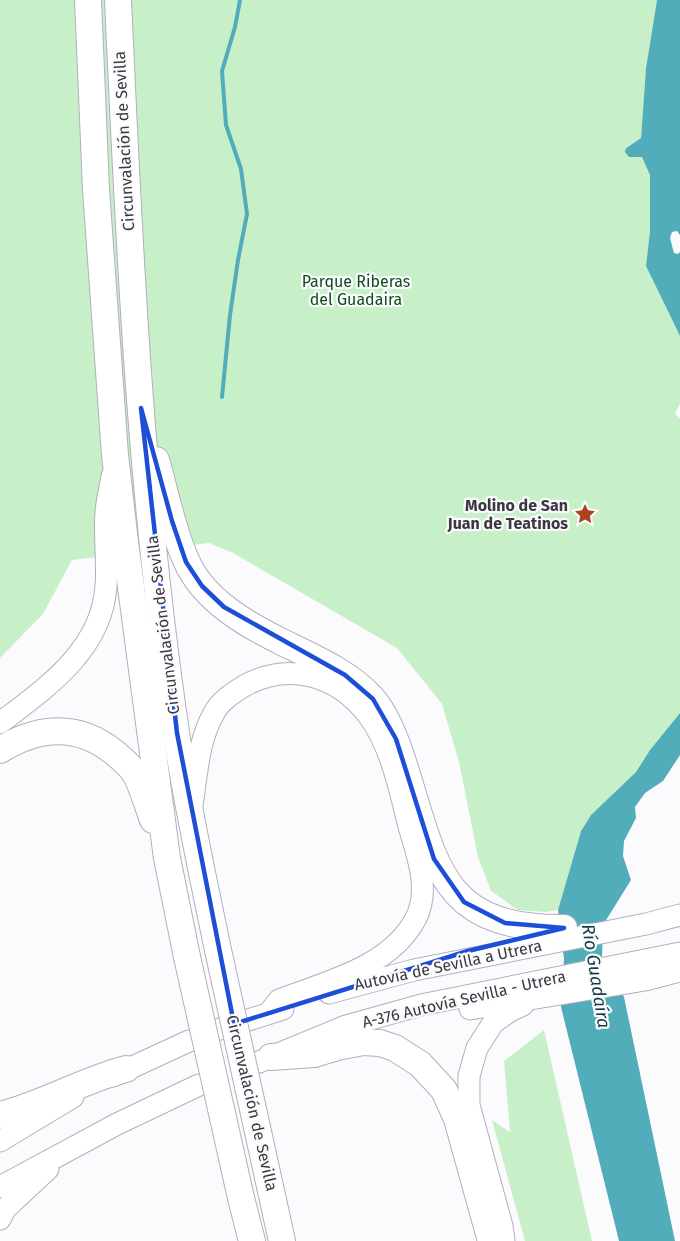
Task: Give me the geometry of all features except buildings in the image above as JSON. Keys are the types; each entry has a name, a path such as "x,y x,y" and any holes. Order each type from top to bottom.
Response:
{"highway":[{"name":"Circunvalación de Sevilla","path":"88,0 96,189 115,455 125,542 167,858 187,957 252,1241"},
{"name":"Circunvalación de Sevilla","path":"118,0 130,273 163,634 191,818 282,1241"},
{"path":"141,408 172,521 186,562 202,586 224,607 266,634 345,675 373,699 396,739 431,849 447,883 464,902 484,915 538,936 564,928"},
{"path":"0,750 18,739 42,732 65,731 87,735 102,743 124,760 136,776 167,858"},
{"path":"265,1060 304,1056 363,1042 395,1048 420,1064 444,1090 457,1119 491,1241"},
{"path":"0,1115 76,1085 126,1069"}],"main road":[{"path":"0,723 50,685 76,658 98,624 106,588 106,512 115,455"},
{"path":"191,818 203,735 215,711 231,694 259,678 290,672 316,676 344,690 368,716 387,749 419,861 423,892 416,918 395,946 370,963 279,1000 269,1013"},
{"path":"564,928 680,913"},
{"name":"Autovía de Sevilla a Utrera","path":"220,1029 342,989 538,936 645,919"},
{"path":"642,971 680,953"},
{"path":"265,1060 320,1036 348,1035 532,991 642,971 680,971"},
{"path":"504,1241 502,1226 469,1105 469,1076 477,1048 493,1023 532,991"},
{"path":"0,1141 74,1096 126,1069 189,1041"},
{"path":"0,1186 136,1114 199,1085"},
{"path":"0,1130 74,1096"},
{"path":"0,1219 5,1209 65,1152"}],"highlighted area":[{"path":"141,408 172,521 186,562 202,586 224,607 345,675 373,699 396,739 434,859 464,902 505,923 564,928 468,951 234,1024 177,733"}],"green space":[{"name":"Parque Riberas del Guadaira","path":"0,0 657,0 646,68 641,138 626,147 629,157 643,157 650,175 650,231 646,266 680,336 680,404 675,413 680,419 680,713 650,750 636,772 591,815 581,831 558,910 545,912 518,910 491,891 478,857 459,762 442,704 397,648 233,553 209,543 72,560 43,614 0,658"},
{"path":"544,1030 592,1241 525,1241 492,1120 510,1132 504,1061"}],"water":[{"path":"657,0 680,0 680,235 677,231 672,232 670,238 674,253 680,252 680,336 646,266 650,231 650,175 642,157 629,157 625,152 626,148 641,138 646,68"},
{"name":"Río Guadaíra","path":"680,713 680,755 663,781 645,793 635,807 636,818 624,841 623,856 631,880 603,925 602,958 624,997 675,1241 619,1241 561,1007 564,959 558,910 581,831 591,815 636,772 650,750"}],"waterway":[{"path":"222,397 230,315 247,214 241,169 226,125 222,71 240,0"}],"place":[{"name":"Molino de San Juan de Teatinos","path":"585,514"}]}
